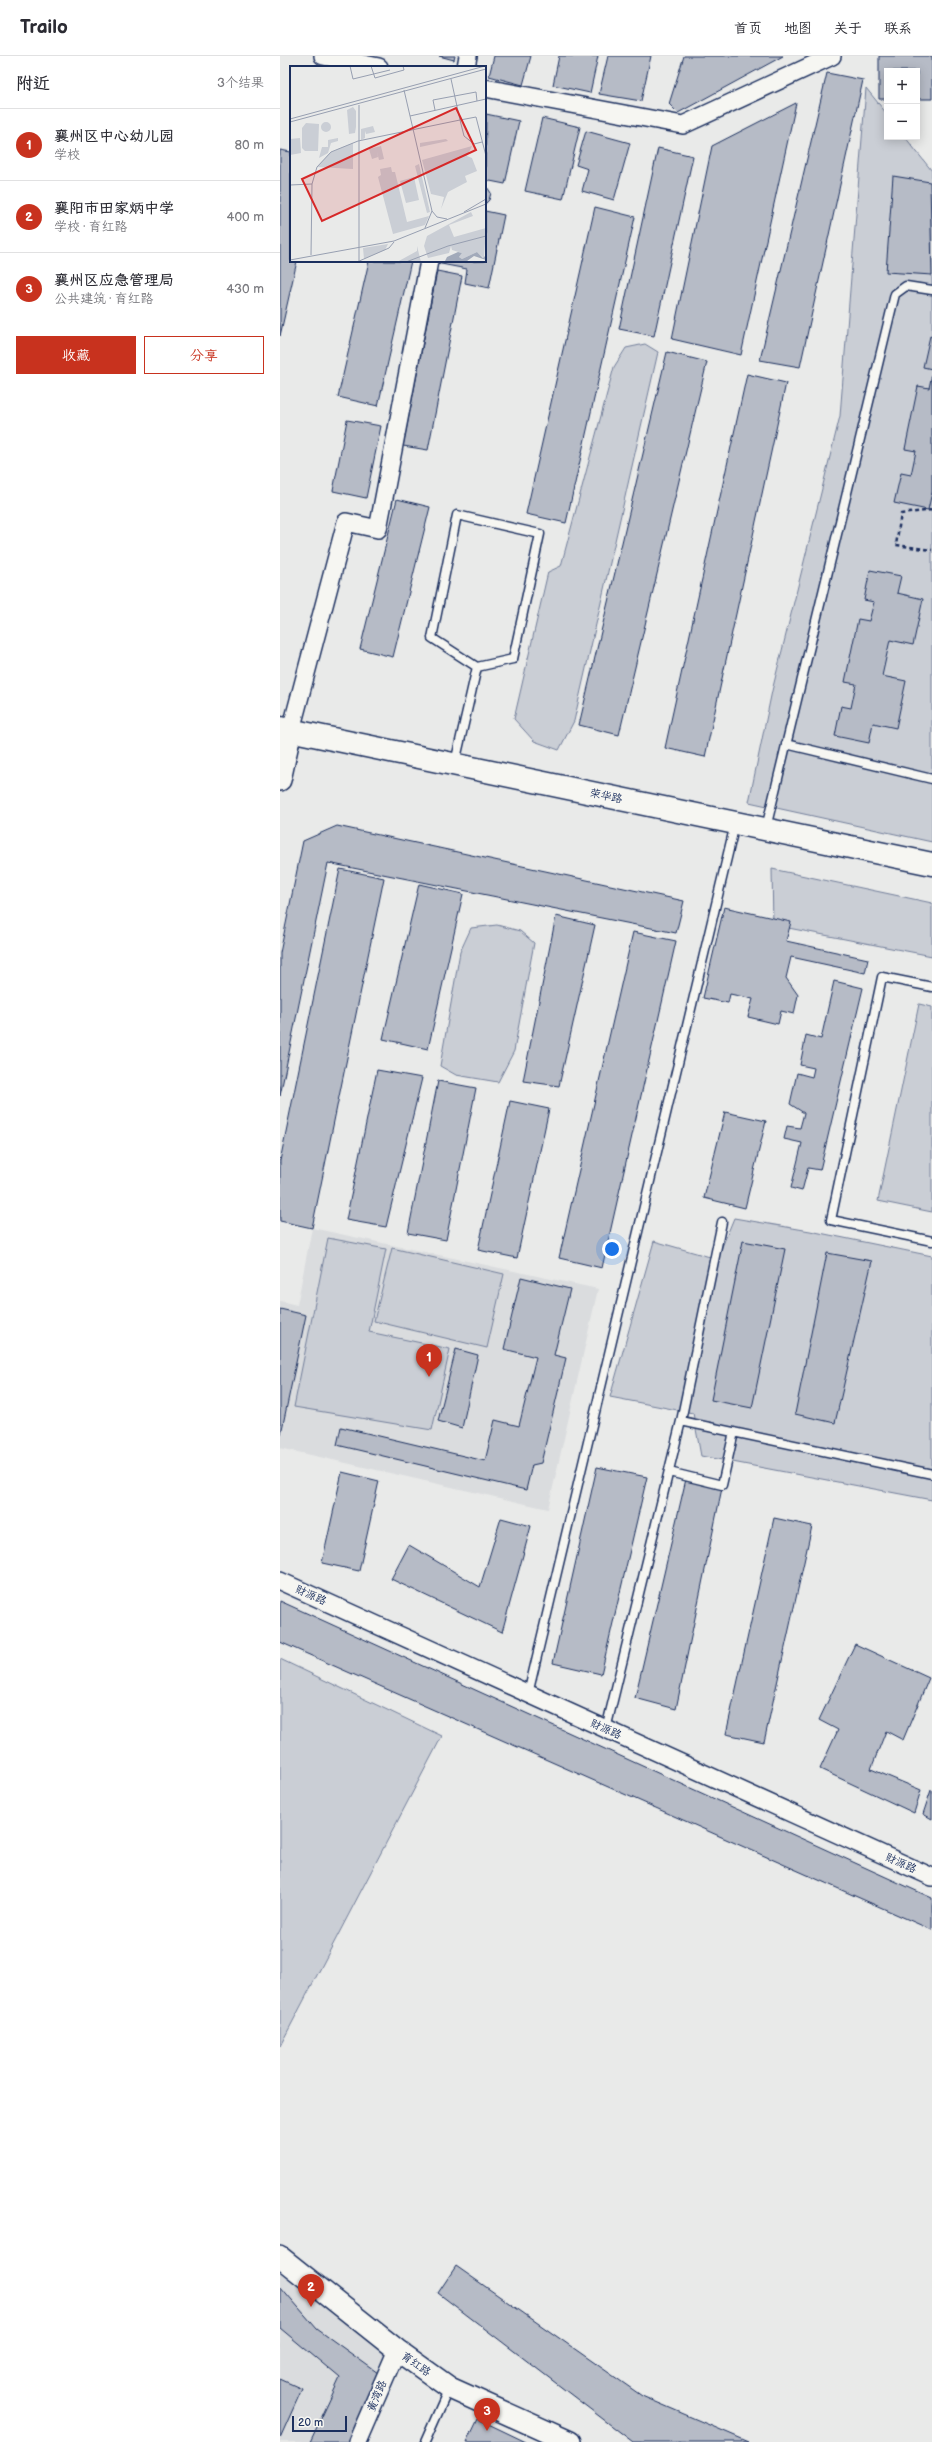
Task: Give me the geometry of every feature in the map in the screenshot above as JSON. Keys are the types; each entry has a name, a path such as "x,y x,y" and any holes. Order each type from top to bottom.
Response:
{"main road":[{"name":"荣华路","path":"285,729 932,864"}],"street":[{"path":"323,56 374,66"},
{"path":"466,66 468,56"},
{"path":"486,88 683,125 832,56"},
{"path":"280,780 285,729 346,522 378,528 429,262"},
{"name":"财源路","path":"280,1581 932,1877"},
{"name":"育红路","path":"280,2257 397,2350 450,2388 570,2442"},
{"name":"黄湾路","path":"357,2442 397,2350"}],"lane":[{"path":"765,829 894,294 906,286 932,290"},
{"path":"458,515 540,534 513,659 477,667 432,638 458,515"},
{"path":"454,764 477,667"},
{"path":"786,744 932,779"},
{"path":"528,1694 736,823"},
{"path":"932,987 882,977 831,1220 932,1241"},
{"path":"606,1730 681,1420 722,1222"},
{"path":"681,1420 932,1474"},
{"path":"669,1472 722,1485 734,1432"},
{"path":"425,2442 450,2388"}],"path":[{"path":"932,510 901,514 896,545 932,550"}],"shaded area":[{"path":"866,88 884,110 884,140 907,140 932,171 932,842 749,802 772,691 840,416"},
{"path":"645,344 658,352 574,721 559,750 534,741 514,719 548,572 561,566 614,367 626,348"},
{"path":"772,869 932,903 932,956 773,925"},
{"path":"497,925 520,931 534,943 514,1051 498,1082 456,1075 440,1066 460,952 471,928"},
{"path":"919,1004 932,1007 932,1212 878,1201"},
{"path":"734,1218 810,1231 932,1256 932,1500 701,1456 693,1413 610,1397 654,1241 717,1259"},
{"path":"312,1228 598,1289 548,1509 280,1448 280,1301 297,1305"},
{"path":"328,1238 386,1249 369,1332 450,1349 432,1430 294,1407"},
{"path":"392,1248 504,1274 487,1348 374,1321"},
{"path":"280,1659 442,1736 280,2046"},
{"path":"280,2257 397,2350 357,2442 280,2442"}],"building":[{"path":"439,56 455,56 454,60"},
{"path":"494,56 531,56 523,85 489,76"},
{"path":"559,56 598,56 590,93 553,85"},
{"path":"608,56 651,56 641,101 599,94"},
{"path":"684,56 783,56 678,113 669,104"},
{"path":"879,56 932,56 932,99 920,99 920,68 884,68 884,99 879,99"},
{"path":"827,73 863,80 800,367 760,360"},
{"path":"796,103 741,355 672,339 712,146"},
{"path":"486,114 519,121 505,184 486,180"},
{"path":"542,118 580,127 563,199 525,191"},
{"path":"586,131 630,143 614,200 582,191 588,169 576,165"},
{"path":"658,148 693,156 654,336 619,329"},
{"path":"280,150 290,152 290,262 297,262 280,336"},
{"path":"893,176 930,182 932,275 886,272"},
{"path":"486,186 491,193 489,200 486,203"},
{"path":"595,207 635,217 566,523 526,514"},
{"path":"486,211 504,215 489,288 465,283 467,269 436,263 486,262"},
{"path":"369,262 411,262 378,406 338,397"},
{"path":"437,271 462,276 428,450 403,446"},
{"path":"930,336 932,337 932,369 923,367"},
{"path":"667,352 707,362 619,735 579,725"},
{"path":"747,374 786,383 705,757 665,748"},
{"path":"932,374 932,492 928,510 894,503 901,473 911,475 916,451 905,449 918,386 929,388"},
{"path":"347,420 381,426 366,498 333,491"},
{"path":"397,499 430,507 393,657 360,649"},
{"path":"870,570 901,576 897,593 923,599 913,645 890,640 882,676 906,681 896,728 873,723 869,743 835,736 841,706 851,708 856,684 845,682 858,619 869,621 874,602 864,600"},
{"path":"337,826 684,901 676,933 328,863 280,1096 280,953 303,841"},
{"path":"340,869 384,878 312,1228 280,1221 280,1161"},
{"path":"419,884 463,894 428,1049 383,1039"},
{"path":"724,907 791,922 786,941 868,959 865,973 791,957 786,978 798,995 794,1014 781,1011 778,1024 748,1017 753,999 730,994 728,1003 703,998"},
{"path":"556,916 595,925 559,1086 523,1081"},
{"path":"633,932 676,941 602,1268 559,1258"},
{"path":"834,981 863,988 820,1170 808,1168 802,1191 791,1188 802,1143 784,1139 787,1126 800,1128 804,1113 790,1104 797,1073 812,1077 814,1068 800,1065 806,1035 821,1039"},
{"path":"377,1070 422,1078 386,1227 346,1220"},
{"path":"438,1081 476,1088 446,1240 408,1233"},
{"path":"510,1101 549,1109 517,1258 478,1250"},
{"path":"725,1112 766,1121 745,1208 704,1198"},
{"path":"743,1241 785,1249 752,1408 711,1400"},
{"path":"827,1253 872,1261 835,1423 795,1414"},
{"path":"521,1277 570,1289 554,1355 566,1358 541,1463 532,1465 526,1490 337,1445 341,1427 485,1461 495,1420 519,1426 536,1357 504,1349"},
{"path":"280,1309 306,1315 281,1434 280,1434"},
{"path":"456,1349 478,1355 462,1428 438,1421"},
{"path":"597,1467 647,1477 601,1674 553,1663"},
{"path":"342,1472 379,1481 359,1571 322,1563"},
{"path":"686,1479 722,1488 676,1709 635,1698"},
{"path":"501,1518 531,1526 502,1632 391,1579 409,1545 480,1587"},
{"path":"774,1518 812,1526 764,1742 726,1734"},
{"path":"280,1601 932,1898 932,1930 280,1642"},
{"path":"855,1644 929,1678 903,1740 886,1731 871,1769 921,1790 914,1813 820,1769 838,1730 819,1720"},
{"path":"932,1790 932,1819 923,1814"},
{"path":"456,2266 642,2396 749,2442 633,2442 438,2293"},
{"path":"280,2286 317,2329 378,2373 347,2442 310,2442 340,2378 280,2328"},
{"path":"280,2379 302,2389 280,2438"},
{"path":"478,2419 526,2442 467,2442"}],"place":[{"name":"襄州区中心幼儿园","path":"429,1377"},
{"name":"襄阳市田家炳中学","path":"311,2307"},
{"name":"襄州区应急管理局","path":"487,2431"}]}
